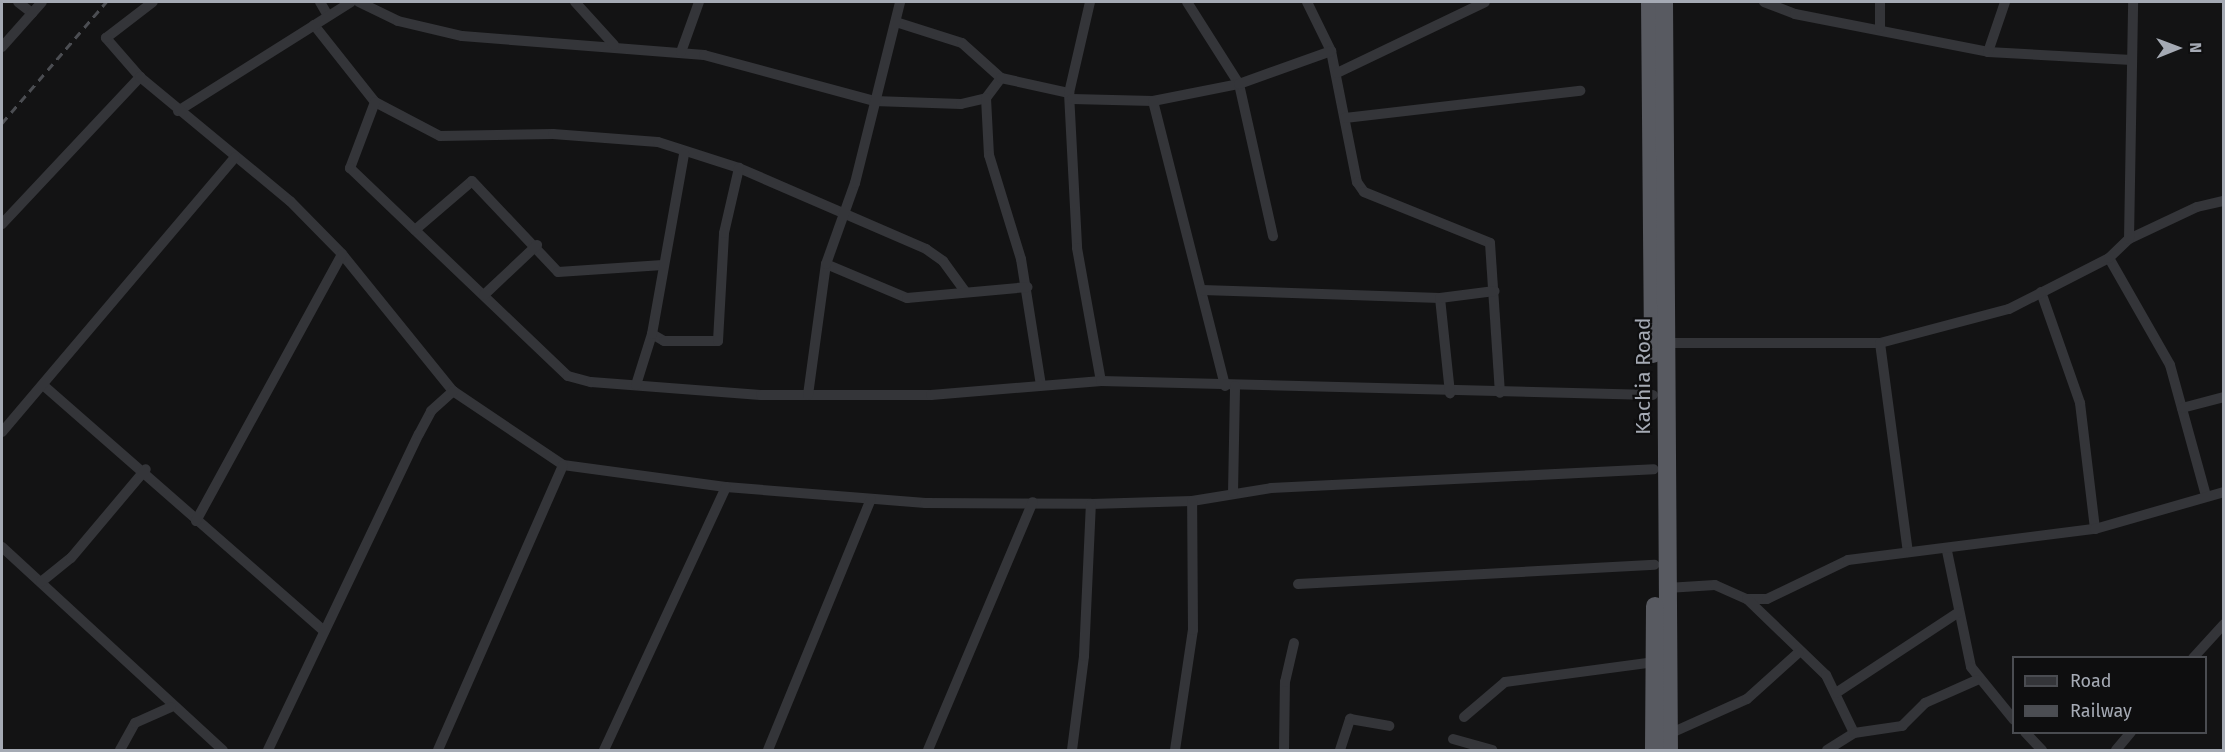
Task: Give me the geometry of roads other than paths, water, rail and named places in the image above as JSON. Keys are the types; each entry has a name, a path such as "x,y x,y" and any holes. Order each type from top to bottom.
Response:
{"highway":[{"name":"Kachia Road","path":"1650,2 1654,750"},
{"name":"Kachia Road","path":"1664,2 1669,742"}],"street":[{"path":"18,2 32,13"},
{"path":"2,47 42,2"},
{"path":"153,2 106,38 140,77 178,111 290,201 342,254 453,391 563,465 726,487 871,499 1091,504 1192,501 1233,493 1654,470"},
{"path":"320,2 328,16"},
{"path":"178,111 351,2"},
{"path":"359,2 398,21 462,36 614,45 681,52 874,101 934,106 986,98"},
{"path":"575,2 614,45"},
{"path":"681,52 699,2"},
{"path":"808,395 826,264 845,211 874,101 899,23 900,2"},
{"path":"1090,2 1070,96 1077,248 1101,381"},
{"path":"1187,2 1239,84 1273,236"},
{"path":"1307,2 1331,51 1357,182 1364,192 1490,243 1500,393"},
{"path":"1337,74 1485,2"},
{"path":"1764,2 1795,15 1880,28 1988,52 2132,60"},
{"path":"1880,2 1880,28"},
{"path":"1988,52 2005,2"},
{"path":"2129,238 2133,2"},
{"path":"899,23 962,44 1001,78 1070,96 1153,101 1239,84 1331,51"},
{"path":"314,26 375,102 445,137 553,134 658,142 684,154 739,168 845,211 926,249 943,261 965,291"},
{"path":"2,224 140,77"},
{"path":"1001,78 986,98 995,184 1027,287 1041,385"},
{"path":"1345,118 1580,91"},
{"path":"1153,101 1202,290 1230,386 1233,493"},
{"path":"375,102 349,165 568,375 636,386 808,395 931,395 1101,381 1450,393 1653,395"},
{"path":"636,386 652,334 684,154"},
{"path":"2,432 235,157"},
{"path":"652,334 664,341 718,341 724,232 739,168"},
{"path":"415,230 472,182 537,244 558,272 663,265"},
{"path":"1665,343 1880,343 1946,329 2042,292 2109,258 2129,238 2197,207 2223,201"},
{"path":"484,295 537,244"},
{"path":"196,521 342,254"},
{"path":"2109,258 2170,364 2206,496"},
{"path":"826,264 908,298 1027,287"},
{"path":"1202,290 1440,298 1495,291"},
{"path":"2042,292 2080,403 2096,529"},
{"path":"1440,298 1450,393"},
{"path":"1880,343 1908,552"},
{"path":"43,385 146,469 196,521 322,629"},
{"path":"268,750 322,629 431,411 453,391"},
{"path":"2182,408 2223,397"},
{"path":"438,750 563,465"},
{"path":"41,582 71,558 146,469"},
{"path":"604,750 726,487"},
{"path":"1747,599 1791,592 1848,560 1908,552 1947,551 2096,529 2223,492"},
{"path":"768,750 871,499"},
{"path":"1175,750 1193,630 1192,501"},
{"path":"928,750 1033,502"},
{"path":"1072,750 1084,656 1091,504"},
{"path":"2,547 154,682 171,707 223,750"},
{"path":"1947,551 1959,612 1977,680 2012,719"},
{"path":"1298,584 1654,565"},
{"path":"1667,588 1715,585 1747,599 1798,653 1818,667 1836,693 1854,733"},
{"path":"1836,693 1959,612"},
{"path":"2194,656 2223,624"},
{"path":"1284,750 1285,682 1293,643"},
{"path":"1669,742 1747,699 1798,653"},
{"path":"1464,717 1505,682 1655,662"},
{"path":"1827,750 1843,746 1854,733 1902,726 1925,703 1977,680"},
{"path":"120,750 135,723 171,707"},
{"path":"1340,750 1350,719 1389,726"},
{"path":"2027,734 2042,750"},
{"path":"2116,750 2129,734"},
{"path":"1453,739 1492,750"}],"railway":[{"path":"2,123 106,2"}]}
